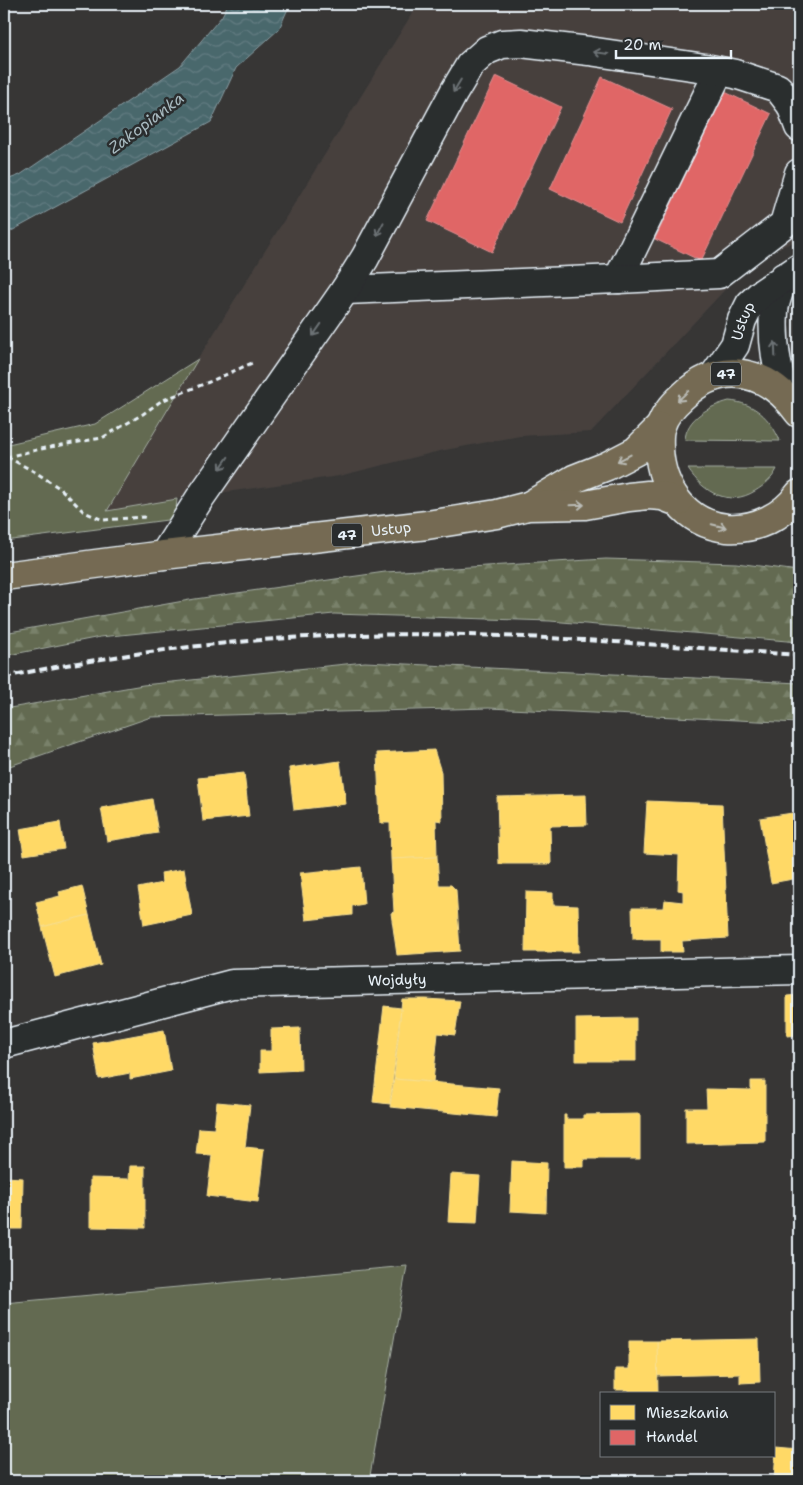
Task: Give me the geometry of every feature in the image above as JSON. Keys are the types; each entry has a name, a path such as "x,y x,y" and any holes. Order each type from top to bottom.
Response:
{"main road":[{"name":"47","path":"792,404 768,383 754,376 738,374 714,377 702,381 678,400 660,426 659,443 662,470 670,492 688,512 712,525 726,528 741,528 759,524 774,517 796,501"},
{"name":"Ustup","path":"528,506 574,479 607,466 636,451 660,426"},
{"name":"Ustup","path":"164,555 427,526 528,506 585,505 648,495 662,496 678,502"},
{"name":"47","path":"4,576 164,555"}],"street":[{"path":"164,555 200,498 344,290 364,258 470,65 487,50 502,44 521,43 589,51 727,72 778,88 791,105 799,126"},
{"path":"618,279 727,72"},
{"path":"344,290 719,274 784,224 799,173"},
{"name":"Ustup","path":"714,377 735,345 742,320 750,304 792,272"},
{"name":"Ustup","path":"792,272 774,310 775,359 778,375 792,404"},
{"name":"Wojdyły","path":"4,1044 232,984 799,970"}],"path":[{"path":"5,457 102,438 143,414 160,401 258,360 295,360"},
{"path":"5,457 35,472 61,489 84,512 103,520 144,517 158,520 164,555"}],"shaded area":[{"path":"418,4 799,4 799,240 751,262 591,432 520,436 440,451 339,476 107,511 198,359"}],"green space":[{"path":"198,359 107,511 177,499 175,519 4,541 4,445 95,424"},
{"path":"729,401 754,408 771,425 780,441 685,440 686,432 694,419 714,406"},
{"path":"688,469 777,469 770,479 755,491 736,498 718,495 709,491"},
{"path":"606,559 736,563 799,571 799,642 550,621 334,614 100,637 4,656 4,633 195,599 385,572"},
{"path":"365,662 799,683 799,723 489,708 151,717 4,768 4,709 143,685"},
{"path":"407,1266 369,1481 4,1481 4,1303"}],"water":[{"name":"Zakopianka","path":"228,4 290,4 279,29 236,68 211,122 4,235 4,181 20,175 180,66 222,16"}],"building: Mieszkania":[{"path":"434,750 441,772 442,821 436,820 437,857 391,859 390,823 380,823 377,753"},
{"path":"340,761 346,804 294,810 289,768"},
{"path":"244,773 249,816 203,821 198,778"},
{"path":"586,795 587,825 550,826 551,864 499,864 497,797"},
{"path":"152,799 158,833 107,841 101,808"},
{"path":"647,801 722,804 728,938 682,941 683,952 661,952 661,939 633,939 632,908 664,908 665,900 683,902 683,891 678,890 679,855 644,853"},
{"path":"799,812 799,871 793,872 793,879 771,883 760,818"},
{"path":"60,822 64,849 24,855 20,829"},
{"path":"437,857 439,885 451,885 456,890 460,951 397,955 391,913 394,912 391,859"},
{"path":"361,867 364,904 352,906 352,915 306,920 300,873"},
{"path":"184,869 192,915 144,925 138,888 162,883 161,873"},
{"path":"82,886 89,915 42,927 36,902 60,896 59,892"},
{"path":"526,892 553,893 553,905 578,906 579,952 525,952"},
{"path":"89,915 101,965 55,977 42,927"},
{"path":"799,995 799,1035 787,1036 787,996"},
{"path":"402,999 460,1001 455,1035 438,1033 433,1082 394,1079"},
{"path":"384,1006 401,1008 390,1104 373,1102"},
{"path":"636,1018 636,1061 576,1061 576,1019"},
{"path":"300,1028 301,1070 260,1072 260,1051 271,1051 271,1029"},
{"path":"164,1030 171,1071 130,1079 130,1073 99,1079 93,1043"},
{"path":"394,1079 499,1088 496,1117 390,1107"},
{"path":"751,1081 765,1081 765,1142 686,1144 686,1108 707,1108 706,1089 751,1090"},
{"path":"217,1102 250,1105 245,1147 264,1149 258,1202 207,1196 212,1155 196,1154 199,1128 214,1129"},
{"path":"640,1114 640,1159 584,1159 584,1167 564,1167 564,1115 566,1115 566,1119 583,1119 583,1115"},
{"path":"512,1161 547,1163 546,1213 510,1211"},
{"path":"130,1166 145,1166 145,1228 90,1227 90,1178 129,1179"},
{"path":"451,1174 480,1176 477,1223 448,1222"},
{"path":"4,1177 23,1178 22,1229 4,1229"},
{"path":"759,1339 760,1382 740,1383 740,1374 657,1376 657,1341"},
{"path":"629,1341 657,1341 658,1392 615,1390 615,1369 629,1369"},
{"path":"776,1448 799,1450 799,1481 774,1481"}],"building: Handel":[{"path":"496,76 561,107 492,252 427,221"},
{"path":"602,77 672,109 620,222 550,189"},
{"path":"725,92 771,114 701,261 655,239"}],"railway":[{"path":"4,677 48,668 180,648 269,639 358,635 413,634 524,637 799,655"}]}
